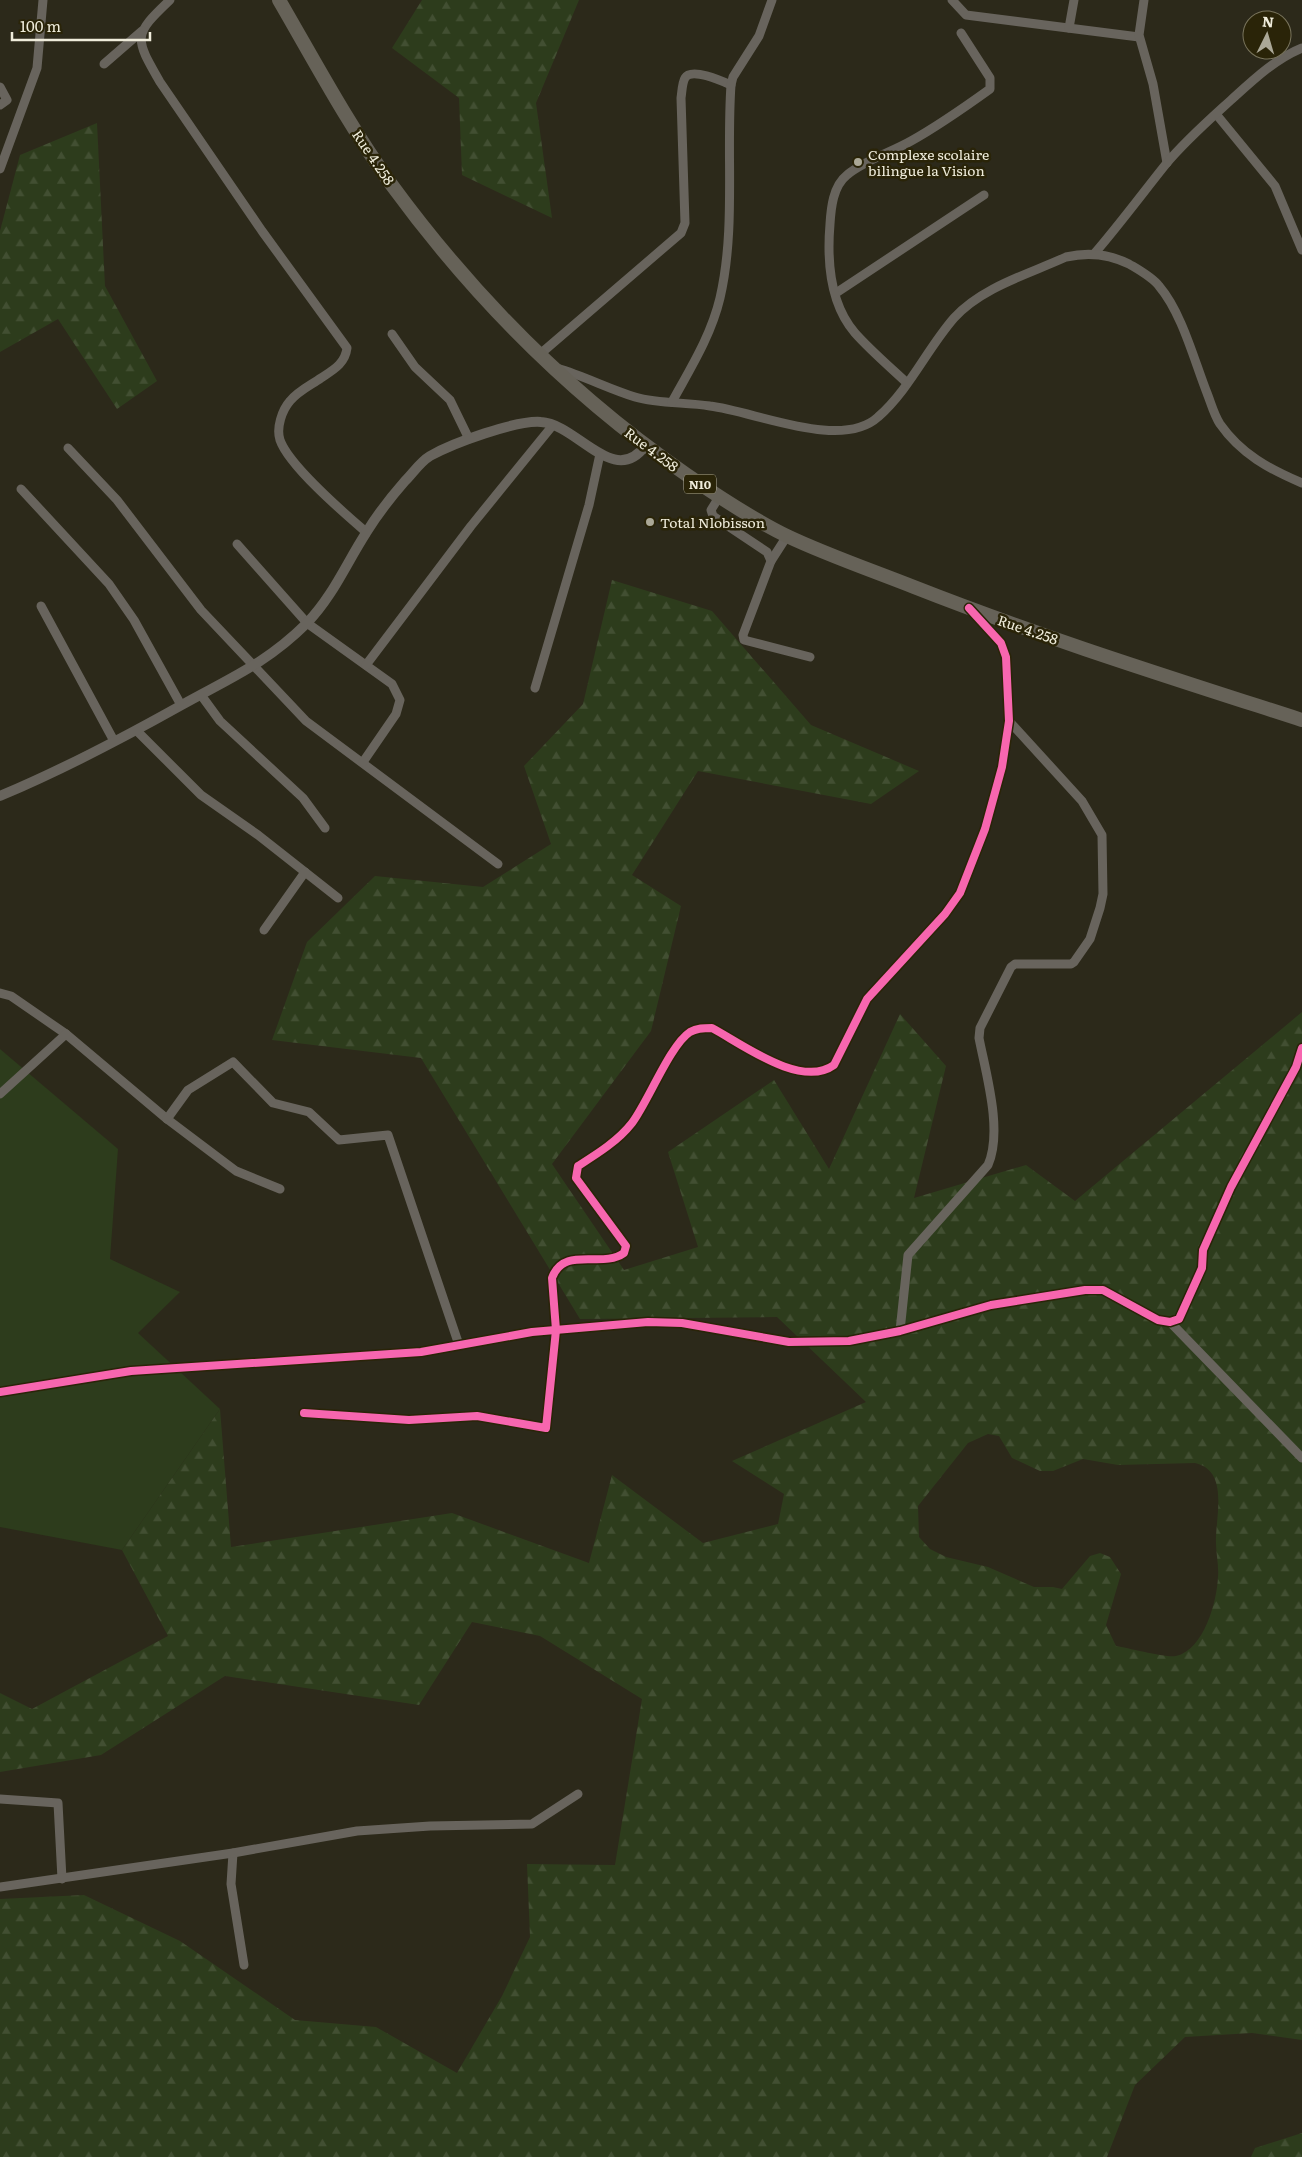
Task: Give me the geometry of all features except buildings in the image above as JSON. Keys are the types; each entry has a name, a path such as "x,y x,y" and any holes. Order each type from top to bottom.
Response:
{"highway":[{"name":"Rue 4.258","path":"279,0 352,125 389,182 468,282 539,355 645,446 719,497 787,536 969,608 1143,670 1302,720"}],"street":[{"path":"0,169 37,68 43,0"},
{"path":"104,64 142,31 148,21 170,0"},
{"path":"672,402 702,348 720,299 727,257 731,84 733,77 759,36 772,0"},
{"path":"952,0 966,15 1139,37"},
{"path":"1069,28 1074,0"},
{"path":"1144,0 1139,37 1153,84 1167,163"},
{"path":"142,31 142,49 160,82 262,231 345,342 346,354 341,364 290,401 283,412 279,434 287,452 324,495 366,532"},
{"path":"907,383 854,332 844,317 830,277 830,223 835,193 845,176 858,167 911,141 990,89 990,78 961,33"},
{"path":"1094,254 1141,198 1167,163 1216,114 1256,76 1291,52 1302,48"},
{"path":"539,355 681,233 685,223 681,98 685,78 689,74 698,74 731,84"},
{"path":"0,87 7,100 0,105"},
{"path":"1216,114 1275,186 1302,250"},
{"path":"836,293 984,195"},
{"path":"551,366 636,397 724,408 814,428 848,430 862,427 879,417 907,383 954,319 976,300 1066,257 1094,254 1120,260 1140,270 1159,285 1173,307 1219,422 1247,454 1268,468 1302,483"},
{"path":"392,334 415,367 450,400 470,439"},
{"path":"0,796 48,776 137,730 270,657 307,622 340,579 366,532 394,494 430,456 470,439 520,424 542,422 553,425 600,454 624,461 638,456 645,446"},
{"path":"366,665 471,526 553,425"},
{"path":"68,448 117,500 201,610 306,721 498,864"},
{"path":"535,688 589,505 600,454"},
{"path":"21,489 110,584 134,620 181,705"},
{"path":"719,497 711,510 713,516 767,552 771,561"},
{"path":"787,536 771,561 743,635 744,640 810,657"},
{"path":"237,544 307,622 392,684 400,700 396,714 363,762"},
{"path":"41,606 114,741"},
{"path":"304,1412 408,1420 477,1416 546,1428 556,1330 552,1278 555,1270 560,1264 574,1260 613,1258 624,1253 626,1246 576,1178 578,1166 609,1146 632,1123 672,1054 688,1033 701,1028 712,1028 770,1060 802,1072 825,1072 834,1065 867,999 945,914 960,893 984,830 1002,767 1009,721 1006,657 1001,643 969,608"},
{"path":"201,695 220,721 303,798 325,828"},
{"path":"900,1331 908,1255 988,1166 992,1156 994,1132 979,1038 980,1028 1011,967 1015,964 1071,964 1074,962 1090,939 1103,894 1102,835 1082,801 1009,721"},
{"path":"137,730 201,795 258,835 338,898"},
{"path":"264,930 305,872"},
{"path":"0,993 11,996 66,1034 167,1119 236,1171 280,1190"},
{"path":"0,1094 66,1034"},
{"path":"0,1392 131,1371 421,1352 556,1330 648,1322 682,1323 764,1339 835,1342 900,1331 991,1305 1085,1290 1103,1290 1158,1320 1170,1322 1179,1319 1186,1305 1202,1268 1203,1250 1231,1187 1296,1066 1302,1048"},
{"path":"167,1119 188,1090 234,1062 272,1102 309,1112 339,1140 388,1135 459,1345"},
{"path":"1170,1322 1302,1458"},
{"path":"0,1887 233,1853 357,1832 430,1826 532,1824 578,1794"},
{"path":"0,1799 58,1803 62,1879"},
{"path":"233,1853 231,1884 244,1965"}],"green space":[{"path":"422,0 579,0 536,103 552,218 462,175 459,98 392,48"},
{"path":"97,123 105,286 157,381 117,409 58,319 0,352 0,231 20,155"},
{"path":"612,580 712,611 811,725 919,771 871,804 698,771 632,875 681,906 651,1031 552,1164 624,1270 698,1247 668,1152 774,1080 829,1169 900,1014 946,1066 914,1198 1026,1165 1075,1201 1302,1012 1302,2040 1252,2033 1185,2037 1135,2085 1107,2157 0,2157 0,1899 84,1895 180,1941 295,2020 376,2027 457,2073 502,1996 530,1937 527,1864 615,1865 642,1699 540,1636 472,1622 419,1705 225,1676 101,1755 0,1772 0,1693 32,1709 168,1636 122,1550 220,1409 231,1547 452,1513 589,1563 612,1475 703,1543 778,1524 784,1494 732,1461 866,1402 777,1317 580,1319 421,1058 272,1040 307,942 375,876 483,887 551,844 524,766 583,704","holes":["988,1434 999,1436 1012,1458 1040,1471 1053,1471 1083,1459 1118,1465 1195,1463 1206,1468 1213,1475 1217,1485 1218,1496 1216,1532 1217,1587 1212,1611 1207,1623 1201,1635 1186,1652 1171,1656 1116,1646 1106,1625 1121,1574 1110,1557 1100,1553 1090,1556 1062,1589 1034,1587 988,1567 946,1557 930,1549 919,1537 918,1506 968,1443"]},
{"path":"0,1049 118,1149 110,1259 180,1292 138,1333 220,1409 122,1550 0,1527"},
{"path":"1302,2133 1302,2157 1251,2157 1255,2148"}],"cycle path":[{"path":"304,1413 409,1420 477,1416 546,1428 556,1330 552,1278 558,1268 565,1262 615,1257 624,1253 626,1246 576,1178 578,1166 614,1141 632,1123 667,1061 682,1039 690,1032 701,1028 712,1028 772,1062 805,1072 821,1071 834,1065 867,999 945,914 960,893 985,829 1002,767 1009,721 1006,657 1001,643 969,608"},
{"path":"0,1392 131,1371 421,1352 532,1332 648,1322 682,1323 789,1342 849,1341 900,1331 991,1305 1085,1290 1103,1290 1158,1320 1170,1322 1179,1319 1202,1268 1203,1250 1231,1187 1296,1067 1302,1048"}],"place":[{"name":"Complexe scolaire bilingue la Vision","path":"858,162"},
{"name":"Total Nlobisson","path":"650,522"}]}
